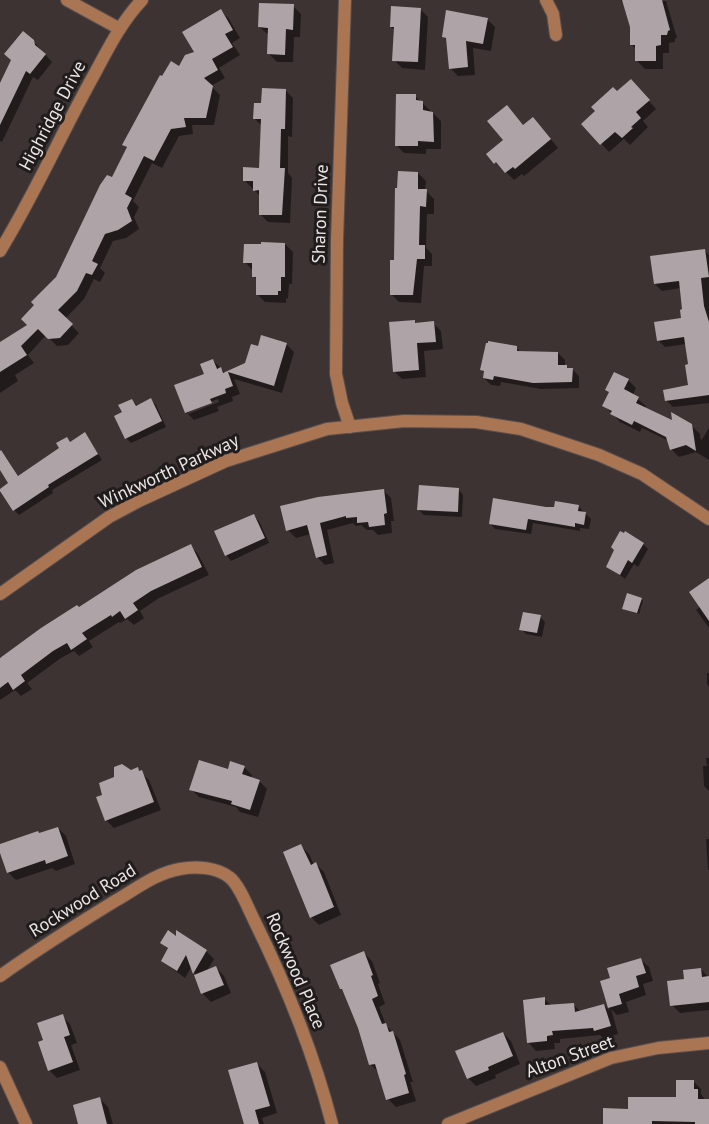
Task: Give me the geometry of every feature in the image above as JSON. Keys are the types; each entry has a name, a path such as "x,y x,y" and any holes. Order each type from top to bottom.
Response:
{"street":[{"path":"67,0 120,28"},
{"name":"Highridge Drive","path":"0,251 120,28 142,0"},
{"name":"Sharon Drive","path":"345,0 336,374 350,427"},
{"path":"546,0 553,14 556,35"},
{"name":"Winkworth Parkway","path":"0,594 109,517 139,501 226,461 327,429 405,421 476,422 521,429 599,455 642,474 709,519"},
{"name":"Rockwood Road","path":"0,976 46,944 159,875 189,868"},
{"name":"Rockwood Place","path":"189,868 217,871 231,878 243,896 275,962 321,1081 333,1124"},
{"name":"Alton Street","path":"448,1124 611,1058 658,1048 709,1043"},
{"path":"0,1067 26,1124"}],"building":[{"path":"622,0 662,0 670,30 667,35 661,35 661,45 656,46 656,61 635,61 635,45 630,45 630,27"},
{"path":"259,3 294,4 293,30 286,29 285,55 267,54 268,28 258,27"},
{"path":"391,6 421,8 418,62 392,61 394,27 390,27"},
{"path":"221,9 233,30 225,34 233,47 212,59 218,70 204,78 213,86 206,118 184,118 186,127 171,129 154,161 144,156 125,194 132,198 127,208 132,221 118,230 105,234 92,261 98,264 92,275 86,273 77,291 58,310 73,324 60,338 48,339 38,329 21,346 27,355 0,372 0,342 27,325 21,319 34,305 31,302 56,277 100,185 107,175 112,177 127,147 122,145 160,75 162,76 171,61 179,66 185,55 194,52 182,32"},
{"path":"446,10 488,18 483,44 466,41 468,67 449,69 446,38 442,37"},
{"path":"23,31 46,54 30,74 26,71 0,125 0,83 11,60 4,54"},
{"path":"631,79 650,100 636,112 641,118 622,138 615,132 600,145 581,124 595,111 591,107 613,87 617,91"},
{"path":"262,88 286,89 285,129 281,129 280,168 285,168 282,215 259,215 259,190 253,191 253,181 243,181 243,167 259,168 261,119 253,119 254,103 261,103"},
{"path":"396,94 416,94 416,100 423,101 423,110 433,112 434,142 418,141 418,146 395,146"},
{"path":"507,105 523,125 533,117 551,139 515,169 513,167 505,173 486,154 503,140 487,121"},
{"path":"398,171 418,172 418,189 427,189 426,207 420,206 419,245 425,245 425,259 417,259 413,295 390,295 390,260 394,260 395,188 397,188"},
{"path":"261,242 285,243 285,277 281,277 281,291 278,291 278,295 256,295 256,277 252,277 252,263 243,263 244,244 261,244"},
{"path":"705,249 709,277 701,278 704,306 709,322 709,395 665,401 663,390 688,385 685,365 688,364 684,337 657,341 654,322 681,318 680,310 682,309 679,281 654,284 650,256"},
{"path":"415,320 415,323 434,321 436,342 417,343 419,370 393,372 389,322"},
{"path":"261,335 287,343 274,386 228,372 233,386 225,389 226,393 210,399 212,403 185,413 174,385 204,374 200,364 213,359 217,369 221,367 223,373 245,363 251,344 258,346"},
{"path":"488,341 517,346 517,351 558,352 558,365 573,368 572,382 533,383 494,376 493,380 483,378 484,371 480,370"},
{"path":"614,372 629,379 624,389 639,397 636,403 672,420 671,412 692,424 696,451 686,445 670,450 666,437 634,421 632,425 610,414 612,411 602,406 609,392 605,390"},
{"path":"151,398 162,421 125,439 114,416 122,412 118,405 132,399 136,406"},
{"path":"85,432 98,454 48,485 49,487 13,511 0,491 8,483 0,470 0,451 18,476 59,448 56,443 67,437 70,442"},
{"path":"419,485 459,488 458,512 417,510"},
{"path":"384,489 387,513 384,514 385,525 369,527 368,522 357,523 357,517 346,518 346,516 320,523 327,555 316,558 307,525 286,531 280,506 318,497"},
{"path":"493,498 546,507 554,507 555,501 579,505 578,511 586,512 584,525 575,523 575,527 528,519 526,530 489,524"},
{"path":"254,514 265,538 225,556 214,531"},
{"path":"620,531 624,533 625,531 644,543 632,563 628,560 620,575 606,567 614,550 611,547"},
{"path":"191,544 202,567 151,591 133,603 138,610 125,619 120,611 82,633 87,639 71,650 67,643 53,651 21,675 25,681 13,690 8,682 0,688 0,658 77,605 79,607 136,570"},
{"path":"709,578 709,621 689,592"},
{"path":"627,593 642,598 637,613 622,609"},
{"path":"523,612 541,615 537,633 519,630"},
{"path":"199,760 228,769 230,761 245,766 242,774 260,780 250,810 231,804 232,801 189,790"},
{"path":"122,764 131,770 138,767 139,771 142,770 154,802 105,821 96,797 102,795 99,783 114,777 114,767"},
{"path":"58,827 68,856 46,864 45,860 7,873 0,853 0,844"},
{"path":"301,844 311,865 316,862 334,907 310,918 283,852"},
{"path":"168,930 176,936 176,930 207,950 193,974 186,955 177,971 161,961 168,948 160,943"},
{"path":"364,951 378,996 372,999 382,1024 386,1023 389,1032 393,1031 406,1074 404,1075 409,1093 386,1100 375,1064 369,1065 358,1028 330,965"},
{"path":"641,958 646,973 636,976 639,987 619,994 622,1004 608,1008 600,981 610,978 607,968"},
{"path":"216,966 224,985 201,994 194,975"},
{"path":"701,968 702,977 709,976 709,1002 670,1006 667,981 684,979 683,970"},
{"path":"545,997 545,1005 574,1003 575,1012 604,1004 611,1026 594,1031 593,1028 552,1031 553,1035 547,1036 547,1041 527,1043 523,1000"},
{"path":"63,1014 70,1035 64,1037 73,1062 48,1071 38,1042 43,1040 37,1023"},
{"path":"503,1032 513,1056 467,1079 455,1051"},
{"path":"257,1062 270,1106 255,1110 259,1124 244,1124 228,1070"},
{"path":"676,1080 694,1080 694,1089 698,1089 698,1099 709,1099 709,1124 652,1121 652,1124 603,1124 603,1108 628,1109 628,1097 676,1097"},
{"path":"100,1097 107,1124 78,1124 73,1105"}]}
